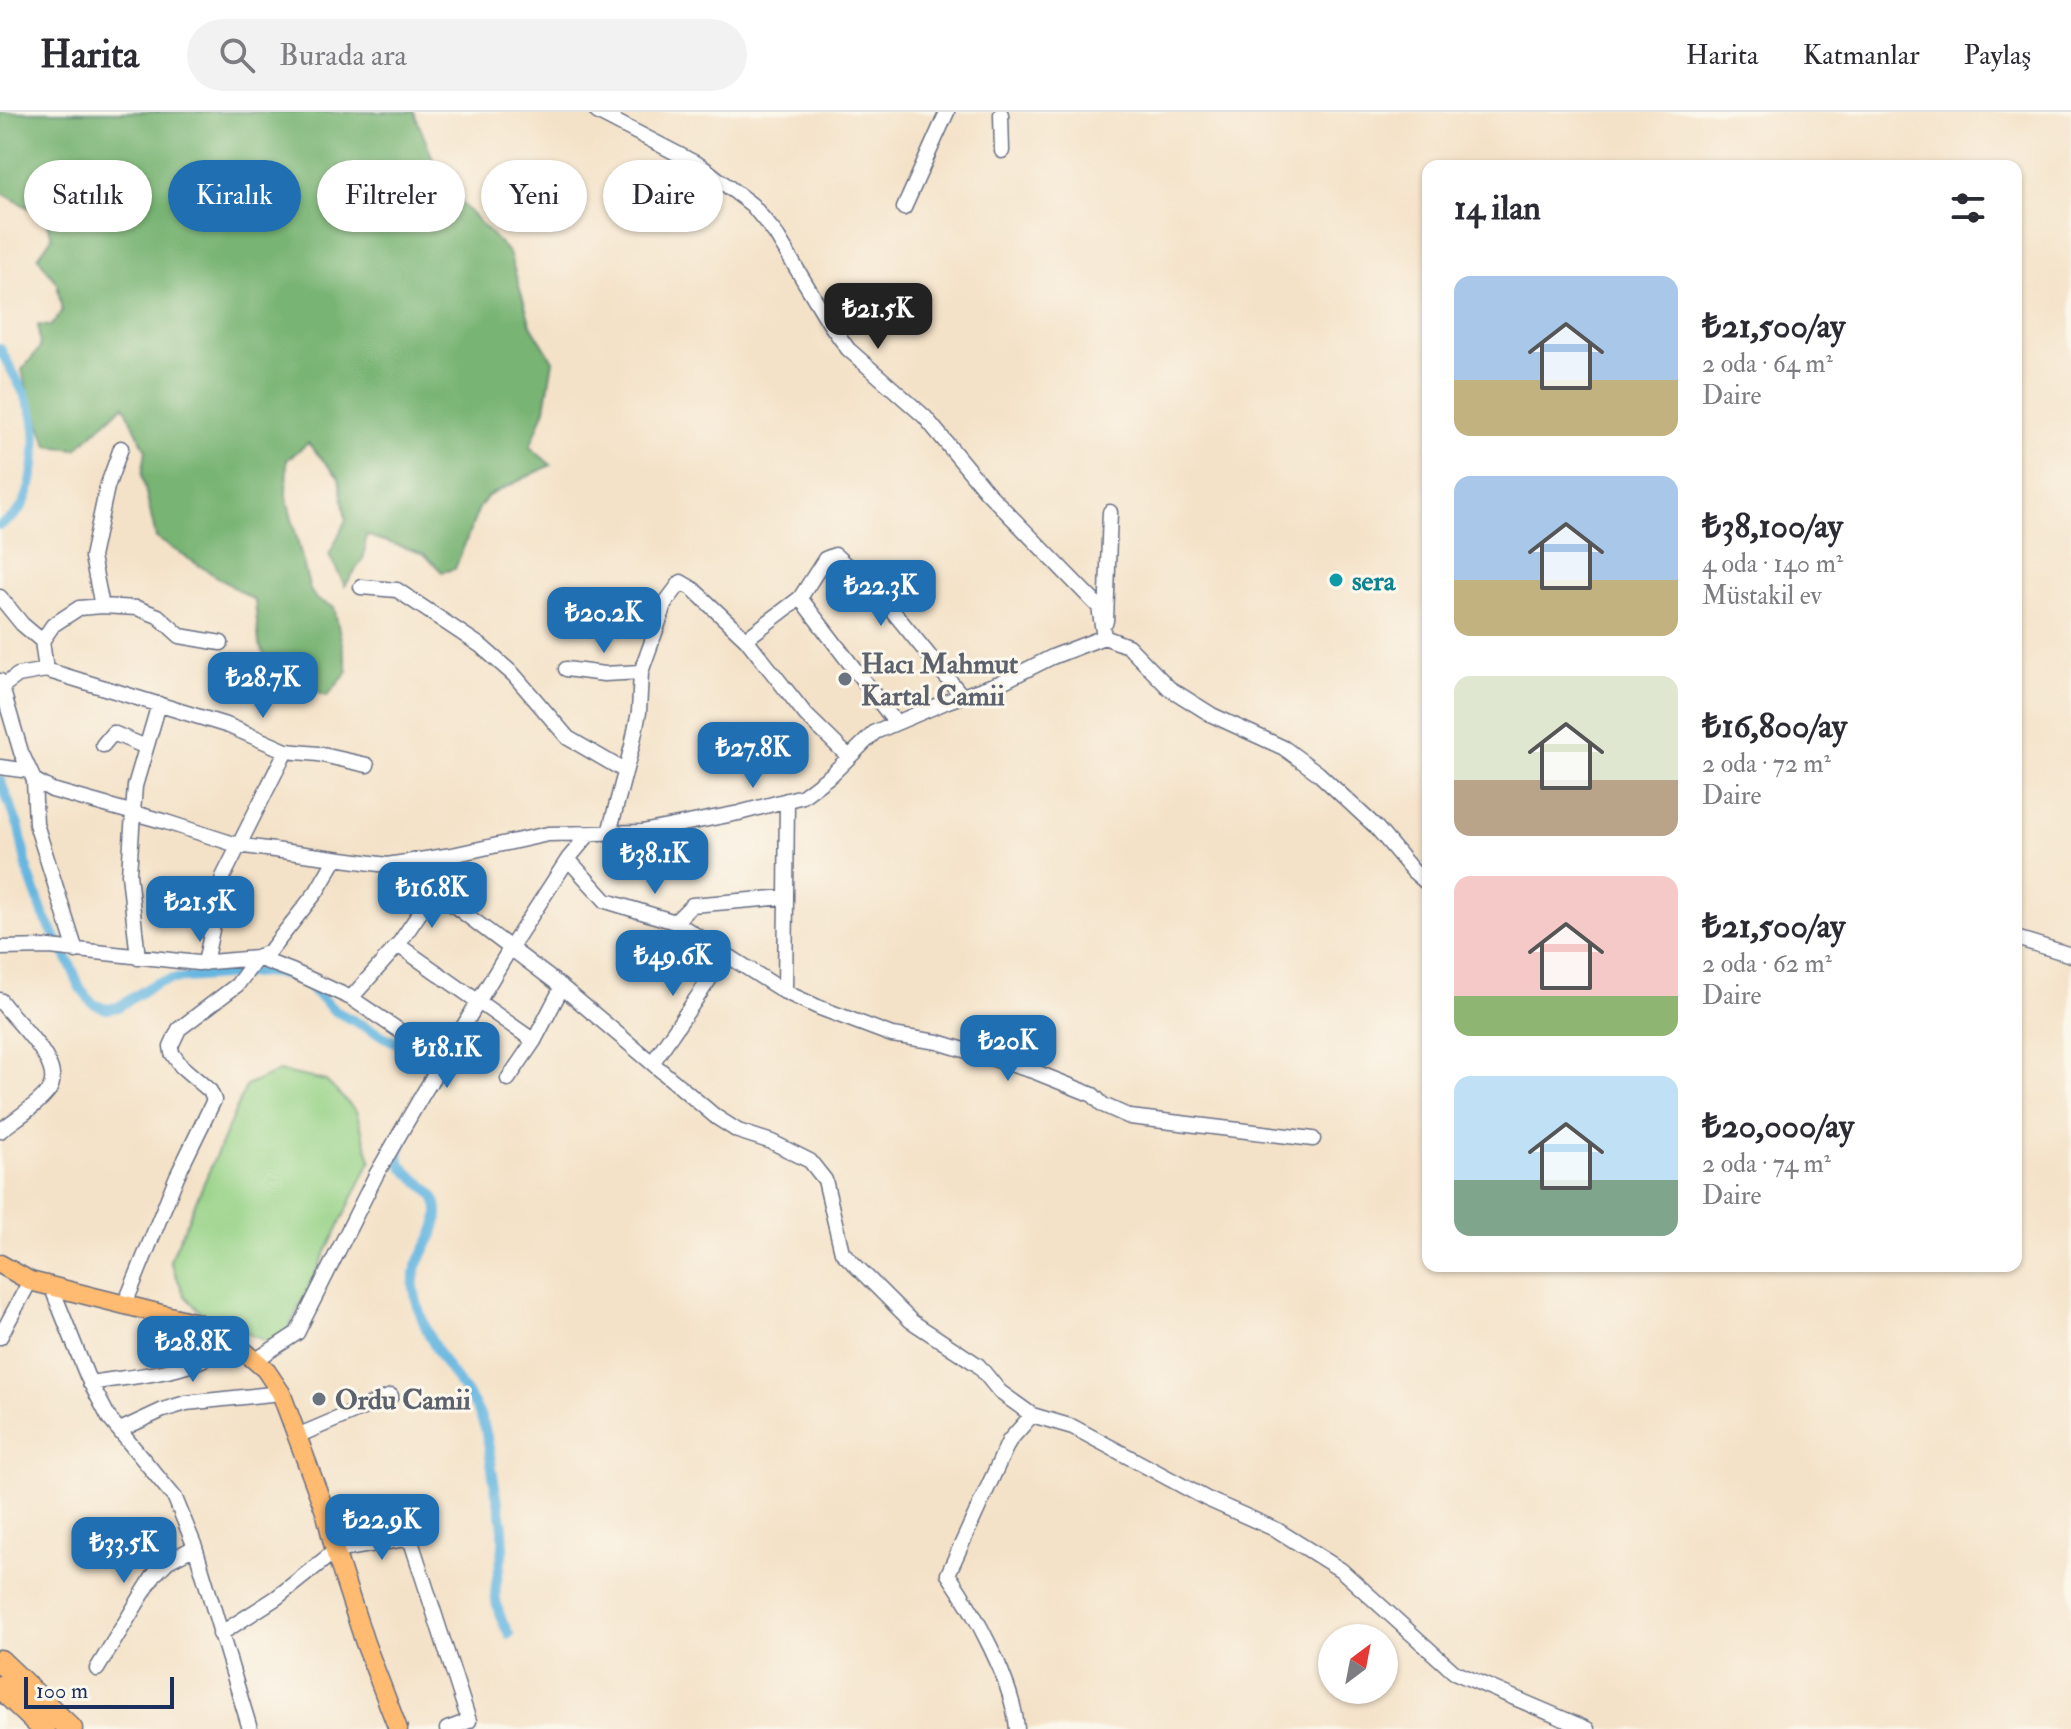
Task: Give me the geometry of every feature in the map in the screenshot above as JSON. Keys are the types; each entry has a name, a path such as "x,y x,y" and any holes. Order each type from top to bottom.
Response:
{"highway":[{"path":"0,1661 71,1729"},
{"path":"0,1687 44,1729"}],"main road":[{"path":"0,1264 30,1281 197,1323 230,1339 256,1360 281,1393 326,1514 365,1643 398,1729"}],"street":[{"path":"597,112 701,166 752,205 775,233 848,349 925,417 986,491 1099,607 1104,637"},
{"path":"904,208 947,112"},
{"path":"1001,114 1002,151"},
{"path":"102,606 92,557 107,487 121,448"},
{"path":"1104,637 1110,512"},
{"path":"746,639 800,598 825,559 835,555 882,598 962,696"},
{"path":"609,833 639,712 641,672 666,602 681,582 693,589 746,639 806,715 849,757"},
{"path":"361,587 397,590 481,646 514,675 568,738 625,771"},
{"path":"0,597 22,624 42,641 46,670"},
{"path":"800,598 895,722"},
{"path":"42,641 53,625 79,608 102,606 137,608 158,616 180,636 221,643"},
{"path":"4,768 32,776 64,794 237,845 335,860 399,864 548,834 642,832 739,813 803,796 831,775 875,732 1002,682 1052,657 1104,637 1128,646 1169,688 1212,715 1284,748 1318,773 1376,827 1422,879"},
{"path":"566,669 604,674 641,672"},
{"path":"72,950 36,824 32,776 21,752 2,684 18,675 46,670 229,726 286,751 318,754 367,765"},
{"path":"138,958 129,874 135,786 159,704"},
{"path":"103,745 113,733 146,747"},
{"path":"205,963 223,877 286,751"},
{"path":"785,992 787,800"},
{"path":"256,1360 297,1333 376,1175 420,1099 511,947 568,859 589,834"},
{"path":"568,859 606,901 675,922 785,992 820,1008 892,1035 938,1042 1033,1071 1093,1095 1103,1105 1130,1117 1313,1139"},
{"path":"0,948 50,947 205,963 257,958 270,951 317,891 335,860"},
{"path":"399,864 562,987 716,1117 738,1131 772,1142 810,1161 825,1180 842,1252 911,1321 978,1365 1000,1392 1032,1415 1073,1427 1207,1499 1277,1530 1341,1570 1454,1672 1587,1729"},
{"path":"351,998 398,945 434,892"},
{"path":"675,922 692,905 786,897"},
{"path":"2022,940 2071,955"},
{"path":"398,945 534,1041"},
{"path":"653,1062 726,955"},
{"path":"125,1304 177,1176 214,1100 210,1091 181,1066 171,1046 179,1029 237,985 257,958"},
{"path":"257,958 351,998 443,1060"},
{"path":"508,1079 534,1041 562,987"},
{"path":"0,1000 49,1059 53,1078 48,1090 0,1131"},
{"path":"0,1337 30,1281"},
{"path":"51,1286 90,1383 109,1418 175,1498 195,1547 250,1729"},
{"path":"90,1383 193,1365 216,1354 230,1339"},
{"path":"120,1430 186,1403 281,1393"},
{"path":"297,1436 391,1396"},
{"path":"1017,1729 1015,1708 997,1665 964,1597 948,1574 1009,1441 1032,1415"},
{"path":"220,1634 276,1598 335,1551 410,1538 469,1721 447,1729"},
{"path":"97,1669 154,1575 168,1561 195,1547"}],"green space":[{"path":"0,112 414,112 433,160 317,160 317,232 465,232 465,207 481,224 481,232 489,232 509,253 531,325 553,361 545,409 530,447 551,465 488,496 479,508 455,569 442,572 424,554 366,535 364,557 345,586 329,555 346,520 339,478 308,443 287,460 286,495 310,590 316,599 334,607 348,672 327,696 275,676 259,644 255,601 156,538 142,475 146,450 124,405 76,449 48,446 22,370 40,348 38,325 51,326 62,311 57,283 38,257 52,237 50,232 152,232 152,160 24,160 24,205 0,192"},
{"path":"279,1071 326,1081 356,1111 371,1160 280,1346 207,1319 185,1296 170,1261 246,1086"}],"waterway":[{"path":"0,348 23,390 35,426 34,468 27,495 16,514 0,525"},
{"path":"0,780 19,828 28,872 44,916 80,988 92,1003 106,1009 118,1007 156,983 173,979 264,972 290,975 304,982 335,1011 410,1050 431,1070 434,1079"},
{"path":"404,1140 399,1152 400,1162 430,1192 436,1201 438,1213 434,1232 416,1267 416,1298 432,1342 476,1407 486,1433 503,1529 496,1603 509,1634"}],"place":[{"name":"sera","path":"1336,580"},
{"name":"Hacı Mahmut Kartal Camii","path":"845,679"},
{"name":"Ordu Camii","path":"319,1399"}]}
